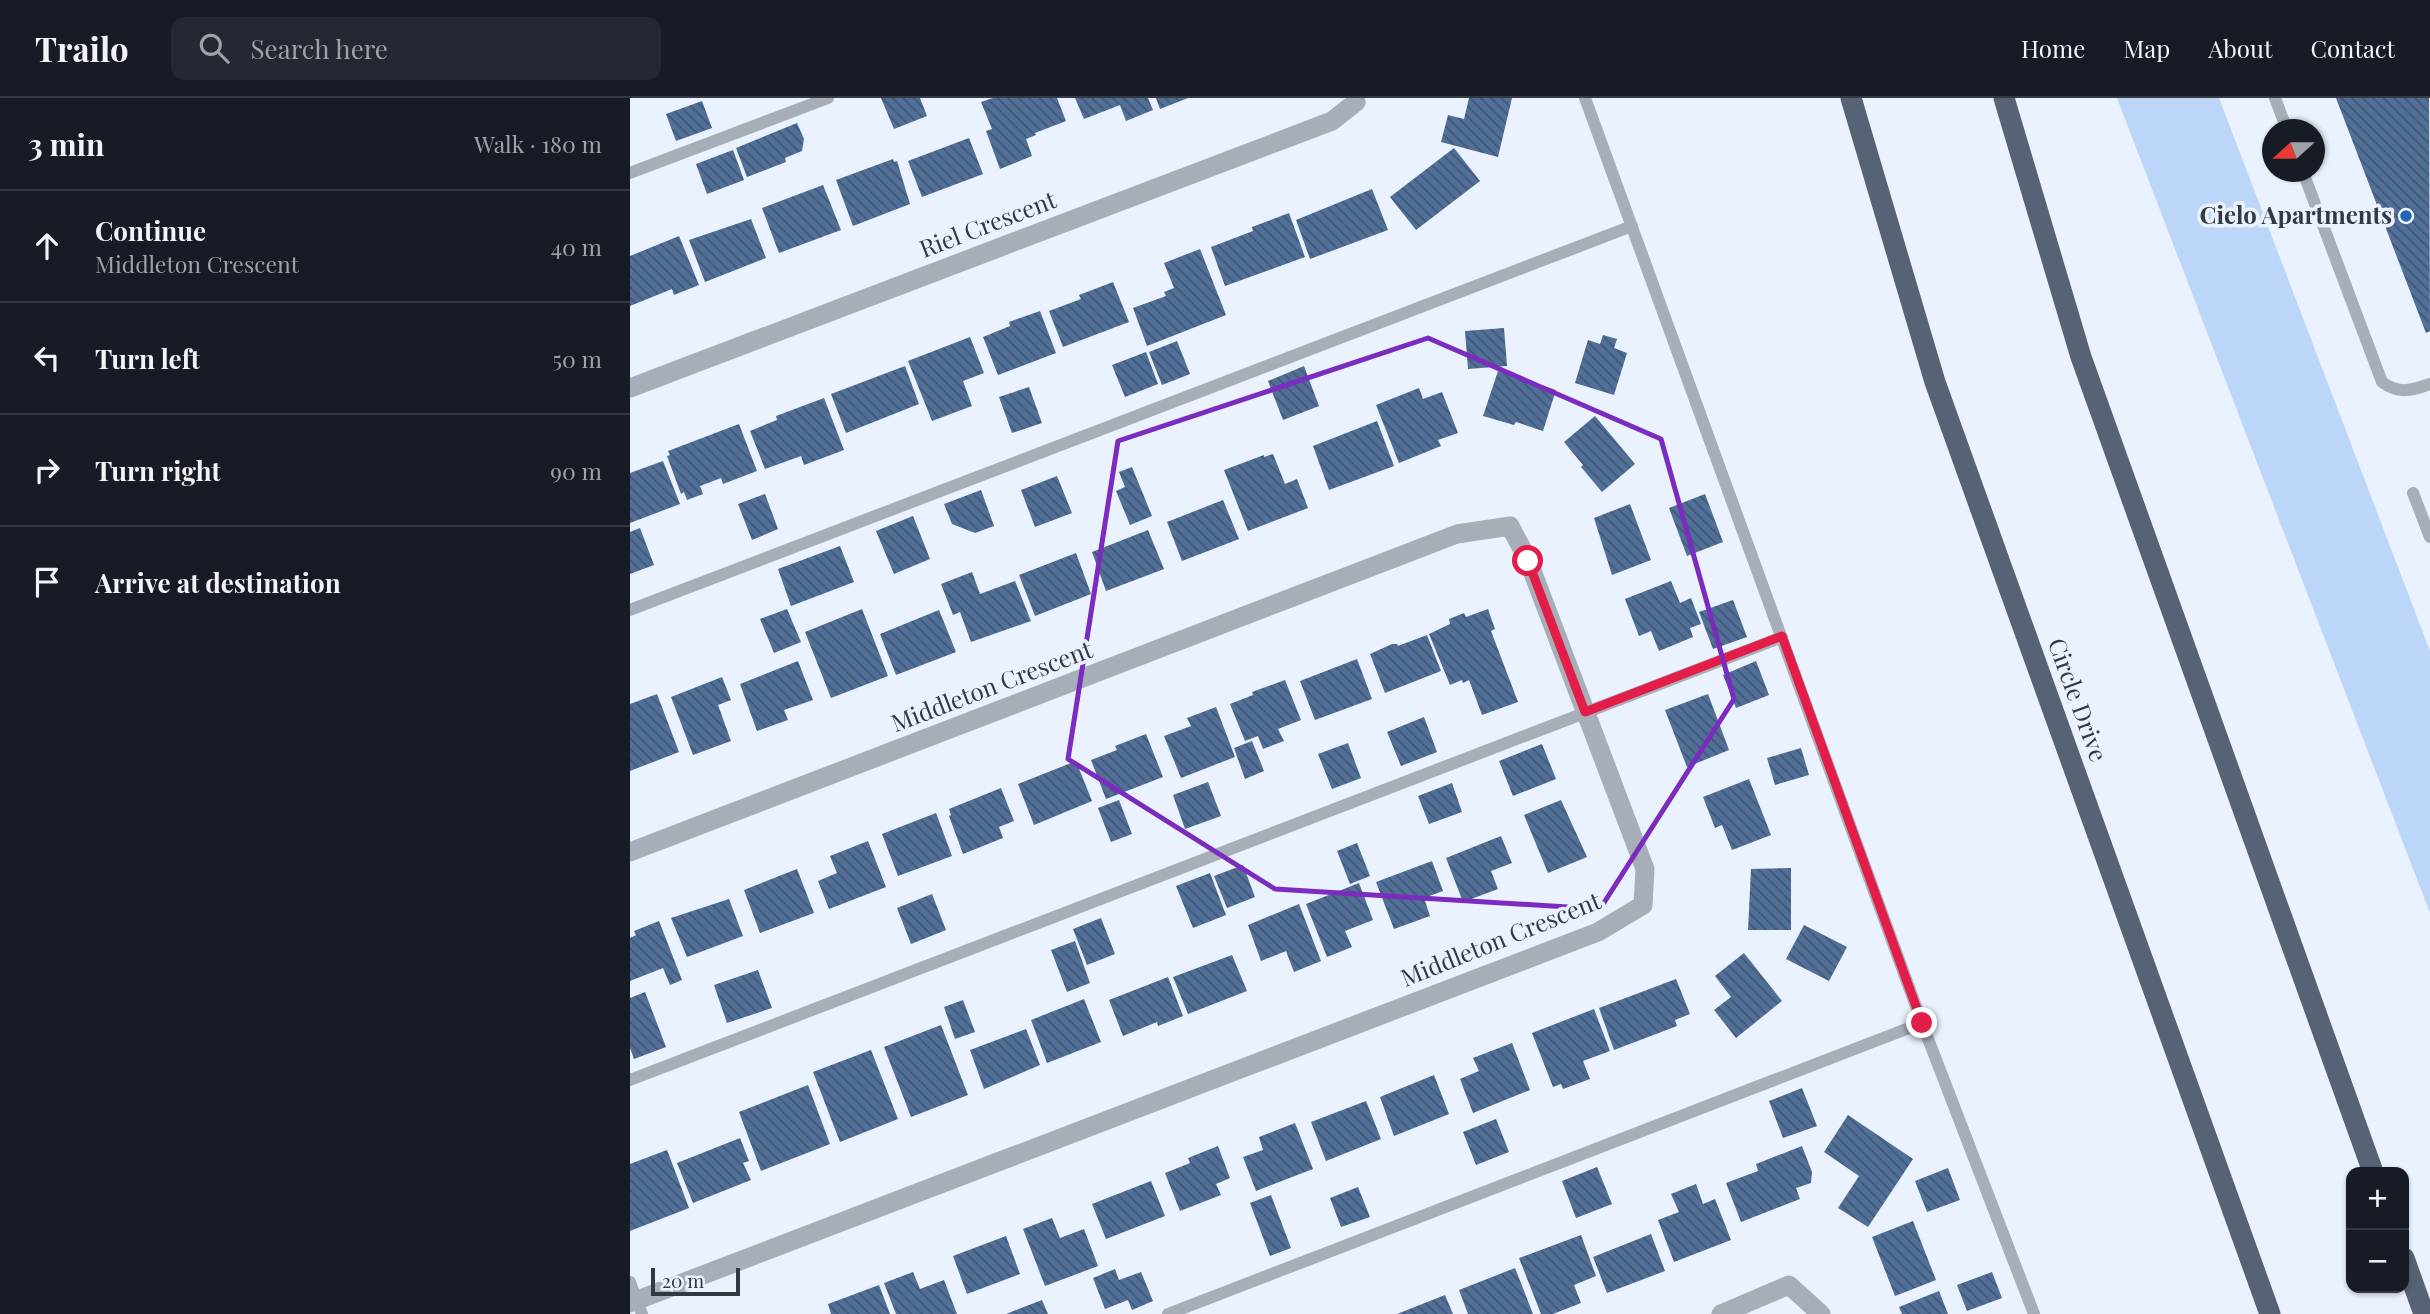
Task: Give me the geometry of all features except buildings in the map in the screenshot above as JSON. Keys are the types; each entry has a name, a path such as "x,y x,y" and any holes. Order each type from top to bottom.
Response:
{"highway":[{"path":"2004,98 2081,357 2371,1167"},
{"name":"Circle Drive","path":"1852,101 1935,382 2270,1314"},
{"path":"2409,1272 2424,1314"}],"street":[{"name":"Riel Crescent","path":"630,388 1332,121 1356,102 1355,98"},
{"name":"Middleton Crescent","path":"630,852 1457,534 1510,526 1528,561 1645,869 1643,905 1598,932 635,1300"},
{"path":"1721,1314 1789,1285 1821,1314"}],"lane":[{"path":"630,173 828,98"},
{"path":"1585,98 1922,1023 2034,1314"},
{"path":"2275,98 2283,119"},
{"path":"2306,182 2382,382 2400,391 2412,391 2430,384"},
{"path":"630,610 1632,226"},
{"path":"2413,493 2430,537"},
{"path":"630,1080 1782,636"},
{"path":"1168,1314 1922,1023"}],"highlighted area":[{"path":"1428,338 1661,439 1734,699 1600,909 1275,889 1068,759 1118,441"}],"shaded area":[{"path":"2117,98 2219,98 2430,651 2430,913"}],"place":[{"name":"Cielo Apartments","path":"2406,216"}],"route":[{"path":"1528,561 1585,712 1782,636 1922,1023"}]}
